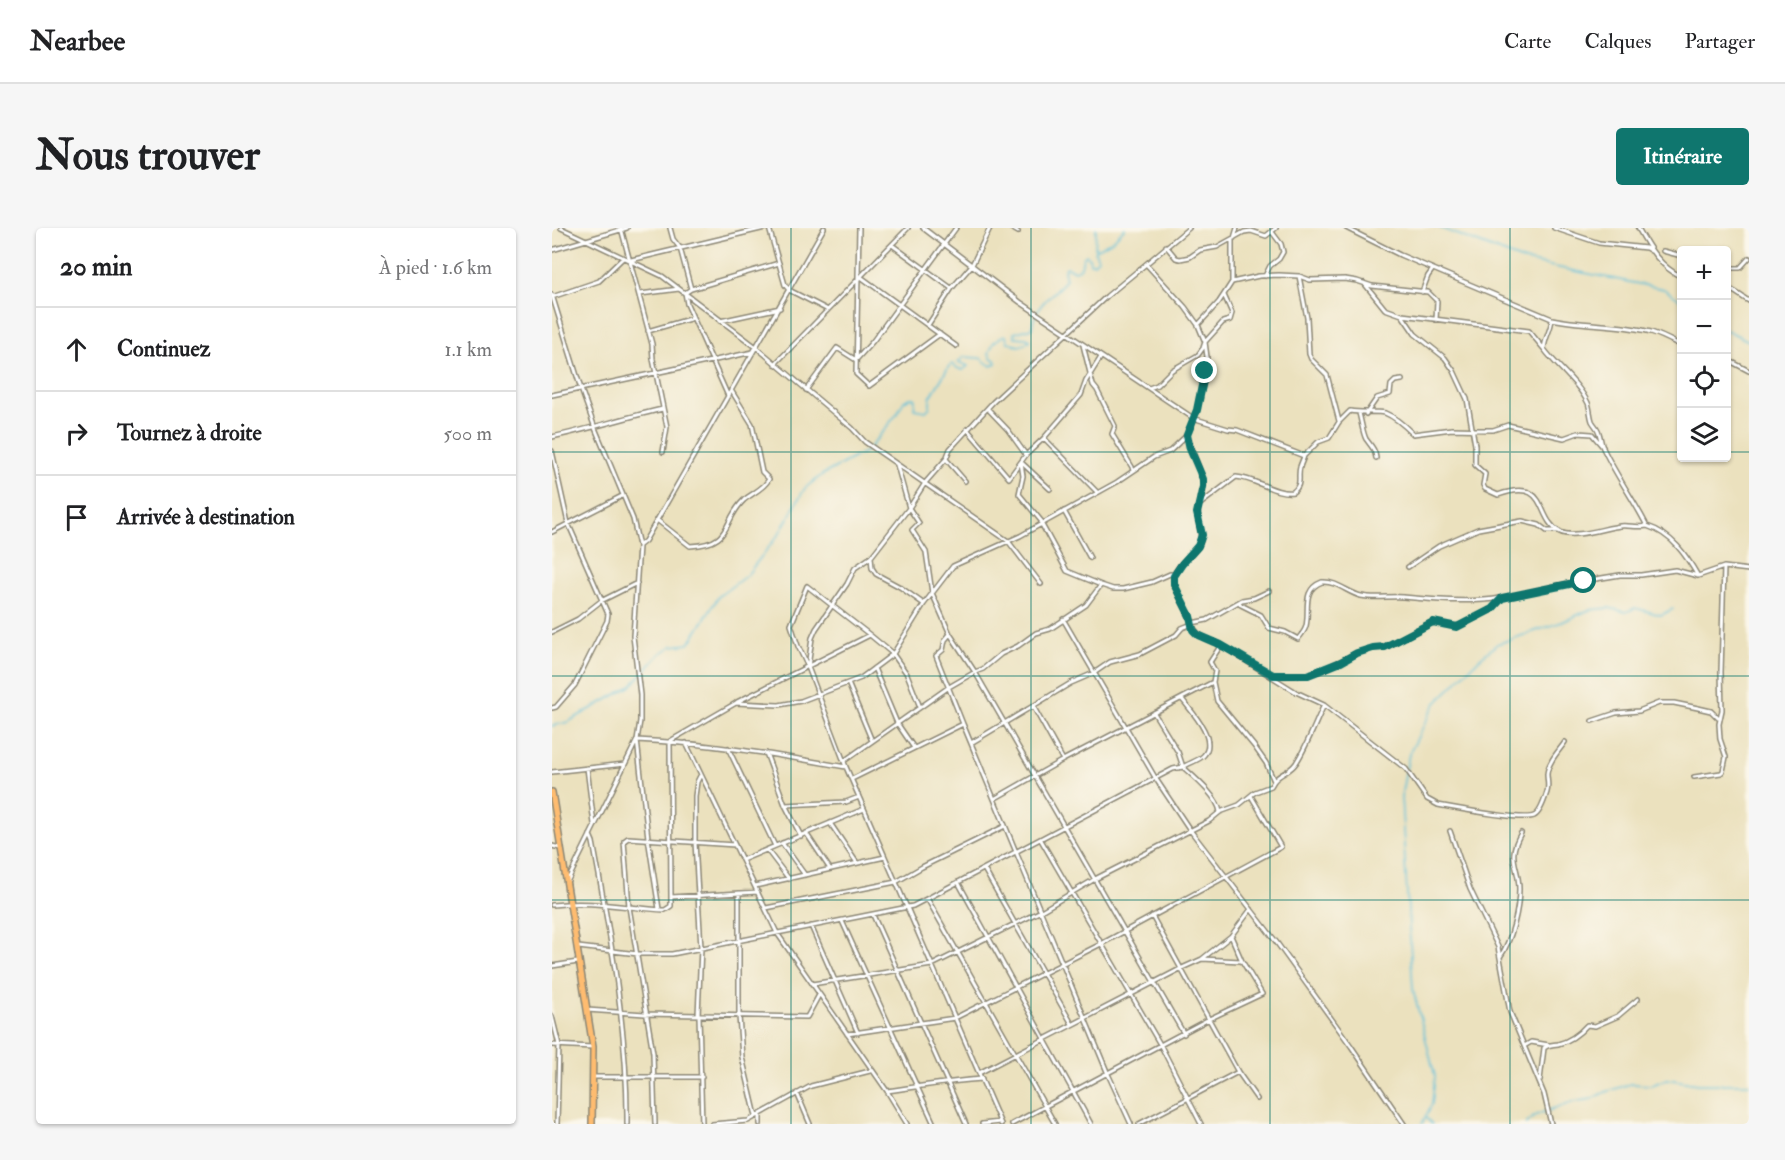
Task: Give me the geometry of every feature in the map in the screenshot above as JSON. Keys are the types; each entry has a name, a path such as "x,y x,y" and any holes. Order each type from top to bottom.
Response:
{"highway":[{"path":"552,792 593,1047 592,1124"}],"street":[{"path":"561,228 662,276 685,293 756,347 852,428 865,442 1008,541 1041,584"},
{"path":"552,250 627,228"},
{"path":"670,228 673,239 680,248 691,289"},
{"path":"630,260 767,228 785,285 789,290 828,310"},
{"path":"639,546 645,541 824,228"},
{"path":"859,228 856,374 870,386 940,334"},
{"path":"775,364 908,228"},
{"path":"923,228 1020,302 1193,418 1237,430 1304,456"},
{"path":"856,360 900,306 956,228"},
{"path":"928,325 952,288 972,265 990,228"},
{"path":"1011,228 1018,232"},
{"path":"808,667 812,638 855,568 871,556 967,429 1107,296 1189,228"},
{"path":"1198,325 1232,282 1233,238 1237,228"},
{"path":"1166,246 1176,258 1180,259 1190,257 1200,250 1217,247 1244,232 1251,231 1262,236 1276,228"},
{"path":"1346,228 1400,255 1552,319 1653,332 1677,344"},
{"path":"1554,228 1599,243 1646,248 1651,251"},
{"path":"1638,228 1651,251 1670,272 1677,275"},
{"path":"621,229 640,294 664,409 667,427 663,452"},
{"path":"1265,276 1270,266 1279,259 1283,252 1281,243 1272,232"},
{"path":"892,245 952,288"},
{"path":"1663,251 1677,255"},
{"path":"623,258 599,281 552,296 595,428 633,519 639,546 633,636 639,689 640,721 637,740 658,909"},
{"path":"1731,268 1740,268 1749,258"},
{"path":"685,293 691,289 778,262"},
{"path":"736,702 779,705 818,695 861,678 893,654 924,604 953,566 1008,541 1064,511 1154,457 1170,451 1187,435 1205,371 1207,357 1205,342 1198,325 1185,307 1146,264"},
{"path":"1422,292 1428,276 1434,269"},
{"path":"1232,282 1265,276 1299,276 1310,280 1345,279 1428,292 1437,301 1436,320"},
{"path":"1299,276 1307,318 1309,354 1327,375 1339,422"},
{"path":"859,278 956,346"},
{"path":"1363,283 1385,309 1402,315 1529,331 1576,385 1588,403 1603,447 1647,526"},
{"path":"640,294 678,289"},
{"path":"1731,291 1749,301"},
{"path":"685,293 693,318 728,396"},
{"path":"1149,388 1157,385 1172,370 1198,355 1205,342 1223,322 1230,320 1232,313 1224,295"},
{"path":"720,321 780,308"},
{"path":"1402,315 1415,334 1445,358 1454,371 1467,399 1475,445 1474,461 1475,465 1485,474 1483,485 1485,489 1498,495 1509,491 1531,493 1539,500 1553,526 1566,534 1621,526 1638,528 1647,526 1661,532 1677,544 1686,554 1698,576"},
{"path":"648,331 693,318"},
{"path":"1544,349 1545,338 1551,330 1552,319"},
{"path":"1083,343 1093,385 1114,422 1112,434 1132,467 1132,471"},
{"path":"806,390 837,348 856,360"},
{"path":"552,395 753,352"},
{"path":"967,429 1009,478 1026,454 1044,438 1081,395 1086,381 1101,357"},
{"path":"1731,362 1749,371"},
{"path":"1366,414 1377,398 1390,394 1391,385 1395,381 1402,380"},
{"path":"657,520 690,546 702,545 722,537 742,502 766,484 769,479 762,472 752,424 731,390"},
{"path":"552,437 664,409"},
{"path":"988,410 1008,430 1026,454"},
{"path":"1198,506 1236,477 1250,479 1281,492 1293,492 1298,488 1299,470 1304,456 1318,442 1329,438 1339,422 1350,411 1386,414 1413,434 1471,429 1492,430 1508,425 1564,438 1578,433 1592,434 1603,447"},
{"path":"1359,413 1365,437 1375,450 1376,458"},
{"path":"1187,435 1190,449 1203,479 1198,506 1198,522 1202,535 1198,546 1174,576 1174,584 1198,635 1221,645 1273,675 1296,692 1324,705 1406,769 1427,798 1438,805 1518,817 1533,817 1537,814 1549,788 1547,771 1565,742"},
{"path":"1044,438 1097,492"},
{"path":"552,451 553,464 568,523 608,614 607,621 575,685 554,708 552,702"},
{"path":"946,459 965,481"},
{"path":"1021,461 1050,489"},
{"path":"1021,461 1023,476 1019,494 1042,523 1067,571 1113,589 1152,582 1170,574 1174,576"},
{"path":"897,464 909,508 919,523 912,530 926,552 932,593 950,634 1005,723 1034,777 1184,1034"},
{"path":"552,532 623,496"},
{"path":"1064,511 1090,558"},
{"path":"1408,567 1439,546 1479,529 1521,521 1539,525 1547,531 1559,531"},
{"path":"871,556 872,568 876,574 924,604"},
{"path":"1694,777 1724,771 1726,757 1720,739 1719,719 1722,710 1724,567"},
{"path":"1239,602 1261,615 1269,628 1285,632 1298,639 1306,629 1308,594 1312,587 1322,582 1341,586 1359,596 1404,597 1419,600 1502,598 1620,575 1634,576 1675,570 1698,576 1724,567 1749,570"},
{"path":"552,632 578,619 601,601 636,583"},
{"path":"844,761 949,687 983,669 1001,654 1018,646 1036,633 1050,629 1086,605 1101,585"},
{"path":"920,707 907,674 893,654 807,586 791,625 846,767 1001,1123 982,1124"},
{"path":"971,743 1071,682 1094,673 1110,662 1140,654 1176,635 1182,628 1207,620 1239,602 1269,591"},
{"path":"1273,675 1308,675 1357,653 1385,647 1433,622 1457,627 1492,609 1502,598"},
{"path":"1063,620 1156,779 1190,830 1351,1046 1404,1124"},
{"path":"950,634 945,640 944,650 936,656 1062,964 1131,1124"},
{"path":"670,741 736,702 870,635"},
{"path":"1221,645 1210,662 1215,670 1217,701 1266,763 1274,782"},
{"path":"874,668 897,723 914,748"},
{"path":"994,799 1214,682"},
{"path":"848,683 872,741"},
{"path":"576,947 638,954 672,954 907,908 928,900 1173,769 1183,767 1203,756 1207,747 1204,729 1182,699"},
{"path":"1592,721 1616,712 1639,711 1659,703 1711,711 1719,719"},
{"path":"812,984 932,965 1041,911 1095,879 1209,821 1220,812 1239,805 1255,792 1271,786 1279,774 1288,772 1296,763 1324,705"},
{"path":"1033,706 1064,760"},
{"path":"1154,713 1178,752 1183,767 1193,774 1215,800 1220,812"},
{"path":"852,779 963,724"},
{"path":"637,740 670,741 728,748 846,767"},
{"path":"566,883 637,740"},
{"path":"552,905 605,904 669,909 671,906 672,840 670,741"},
{"path":"686,743 777,933 887,1091 907,1124"},
{"path":"728,748 775,846"},
{"path":"766,753 785,805 801,836"},
{"path":"552,772 625,764"},
{"path":"587,768 595,825"},
{"path":"701,774 695,796 695,842 701,948 698,1016 702,1124"},
{"path":"847,1034 955,1018 1101,944 1281,847 1251,796"},
{"path":"785,805 846,802 859,797"},
{"path":"742,860 864,809"},
{"path":"830,824 857,863"},
{"path":"765,908 896,882 1005,826"},
{"path":"1450,831 1470,889 1494,937 1510,1012 1544,1094 1551,1124"},
{"path":"1500,957 1510,938 1515,915 1519,890 1512,850 1521,833"},
{"path":"806,834 830,869"},
{"path":"590,835 605,904 620,1011 628,1078 627,1124"},
{"path":"655,1124 652,1053 629,907 624,841 628,838 648,838 735,845"},
{"path":"1041,840 1161,1046 1201,1124"},
{"path":"782,843 804,875"},
{"path":"552,846 560,848"},
{"path":"767,850 789,879"},
{"path":"755,886 885,857"},
{"path":"984,869 1072,1025"},
{"path":"958,882 1091,1124"},
{"path":"671,897 758,892"},
{"path":"739,893 739,1016 742,1057 760,1124"},
{"path":"928,900 1055,1124"},
{"path":"979,1073 1202,959 1231,936 1251,909"},
{"path":"873,915 966,1124"},
{"path":"1152,916 1238,1072 1257,1099"},
{"path":"842,921 934,1124"},
{"path":"811,926 858,1033"},
{"path":"1012,1124 1209,1019 1262,994 1242,961 1231,936"},
{"path":"1202,959 1242,961"},
{"path":"552,966 578,962"},
{"path":"587,1010 698,1016 807,1017 819,995"},
{"path":"1525,1046 1531,1042 1563,1043 1575,1037 1587,1025 1595,1026 1618,1016 1638,999"},
{"path":"552,1016 559,1045 557,1124"},
{"path":"1539,1081 1544,1048 1550,1044"},
{"path":"552,1046 593,1047"},
{"path":"712,1124 748,1121 811,1086 871,1070"},
{"path":"1139,1124 1238,1072"},
{"path":"593,1077 702,1077"},
{"path":"887,1091 917,1088 946,1081 982,1079"},
{"path":"798,1093 810,1124"}],"waterway":[{"path":"552,726 568,722 631,686 660,654 672,646 689,644 719,596 747,575 779,534 805,488 822,475 868,450 897,414 904,401 915,398 914,409 926,411 930,407 930,398 949,366 952,364 963,370 968,366 958,362 964,357 980,358 991,366 996,363 989,353 994,342 1004,335 1007,341 1016,345 1030,340 1015,337 1014,333 1032,328 1040,307 1066,280 1065,268 1078,270 1086,255 1090,263 1098,259 1095,252 1096,228"},
{"path":"1097,249 1112,241 1125,228"},
{"path":"1440,228 1525,261 1664,289 1680,300"},
{"path":"1731,332 1749,341"},
{"path":"1422,1124 1432,1104 1435,1076 1413,989 1401,797 1409,754 1435,704 1497,644 1562,622 1589,610 1609,608 1626,612 1635,608 1661,615 1673,609"},
{"path":"1526,1124 1536,1115 1572,1102 1592,1099 1630,1084 1652,1085 1667,1079 1698,1084 1749,1084"},
{"path":"1426,1118 1432,1124"}],"route":[{"path":"1205,371 1197,410 1187,435 1190,449 1203,479 1197,513 1202,535 1198,546 1174,576 1174,584 1190,616 1193,630 1198,635 1221,645 1273,675 1308,675 1357,653 1385,647 1433,622 1452,627 1468,623 1492,609 1502,598 1584,581"}]}
